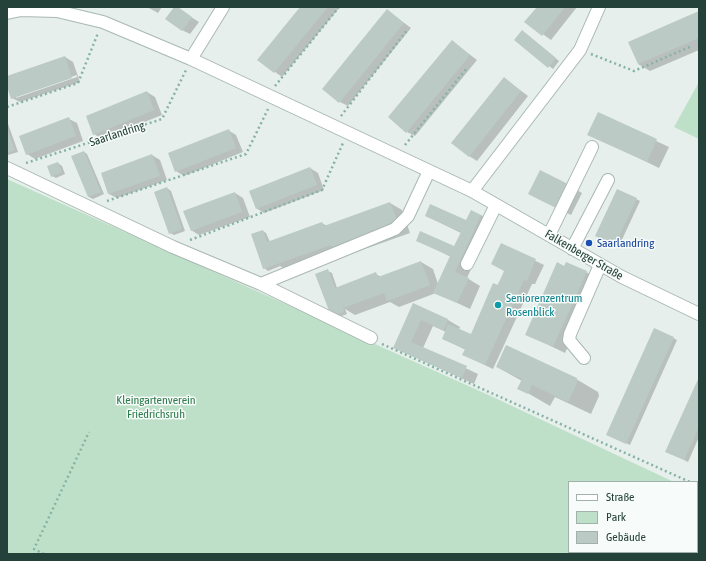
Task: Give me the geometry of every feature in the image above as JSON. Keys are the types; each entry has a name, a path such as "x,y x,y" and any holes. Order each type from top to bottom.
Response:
{"street":[{"path":"191,59 223,7"},
{"path":"7,13 21,10 57,12 103,22 191,59 472,191 580,50 599,7"},
{"path":"549,235 592,147"},
{"path":"8,169 174,247 261,284 371,338"},
{"path":"261,284 395,229 408,216 429,170"},
{"path":"572,248 608,180"},
{"name":"Falkenberger Straße","path":"472,191 622,278 698,311"},
{"path":"467,264 496,205"},
{"path":"584,358 569,340 570,334 600,265"}],"path":[{"path":"90,207 246,154 271,96 339,7"},
{"path":"7,107 78,83 103,22"},
{"path":"333,126 408,29"},
{"path":"580,50 634,71 692,46"},
{"name":"Saarlandring","path":"8,169 162,119 191,59"},
{"path":"396,156 467,68"},
{"path":"174,247 322,190 347,133"},
{"path":"371,338 390,348 688,481"},
{"path":"44,554 34,549 89,432"}],"green space":[{"path":"699,82 699,139 674,127"},
{"name":"Kleingartenverein Friedrichsruh","path":"7,179 493,397 672,481 568,481 568,553 698,553 699,494 699,554 7,554"}],"building":[{"path":"174,7 178,7 192,17 182,31 165,19"},
{"path":"300,7 328,7 274,73 257,60"},
{"path":"537,7 565,7 542,36 524,22"},
{"path":"387,9 404,23 339,103 322,89"},
{"path":"699,11 699,38 638,64 628,42"},
{"path":"522,30 556,58 548,68 514,40"},
{"path":"452,40 470,55 406,133 388,117"},
{"path":"65,56 72,78 11,99 7,87 7,76"},
{"path":"504,77 521,91 469,157 451,143"},
{"path":"147,91 154,110 93,135 86,116"},
{"path":"598,112 657,139 647,162 587,135"},
{"path":"69,117 76,136 26,155 19,136"},
{"path":"7,128 15,150 7,153"},
{"path":"229,129 236,148 175,172 168,153"},
{"path":"84,151 101,192 88,197 71,156"},
{"path":"152,154 160,176 108,194 101,173"},
{"path":"58,162 62,172 51,177 47,166"},
{"path":"310,167 317,185 256,209 249,191"},
{"path":"540,170 570,185 558,209 528,194"},
{"path":"167,187 182,229 169,234 154,192"},
{"path":"617,189 637,198 615,245 595,236"},
{"path":"235,192 242,212 191,231 183,211"},
{"path":"390,202 399,226 332,250 331,245 263,269 251,234 263,230 267,242 322,222 324,226"},
{"path":"430,204 466,220 471,210 481,215 455,272 469,278 457,303 433,293 450,256 416,241 420,231 454,246 461,232 425,216"},
{"name":"Seniorenzentrum Rosenblick","path":"501,243 536,259 527,281 524,280 485,365 462,355 465,349 442,339 448,324 471,334 493,283 498,285 504,271 491,264"},
{"path":"421,261 430,285 387,301 384,293 343,308 344,312 331,316 315,274 328,269 335,288 376,272 378,277"},
{"path":"557,262 564,266 566,262 587,271 553,347 525,335"},
{"path":"413,303 448,319 444,330 421,320 411,342 467,366 462,378 393,348"},
{"path":"654,328 674,337 626,444 606,435"},
{"path":"506,345 577,378 577,383 568,402 532,385 528,394 517,389 522,379 496,367"},
{"path":"699,377 699,427 684,460 665,452"}],"place":[{"name":"Saarlandring","path":"589,243"},
{"name":"Seniorenzentrum Rosenblick","path":"498,305"}]}
